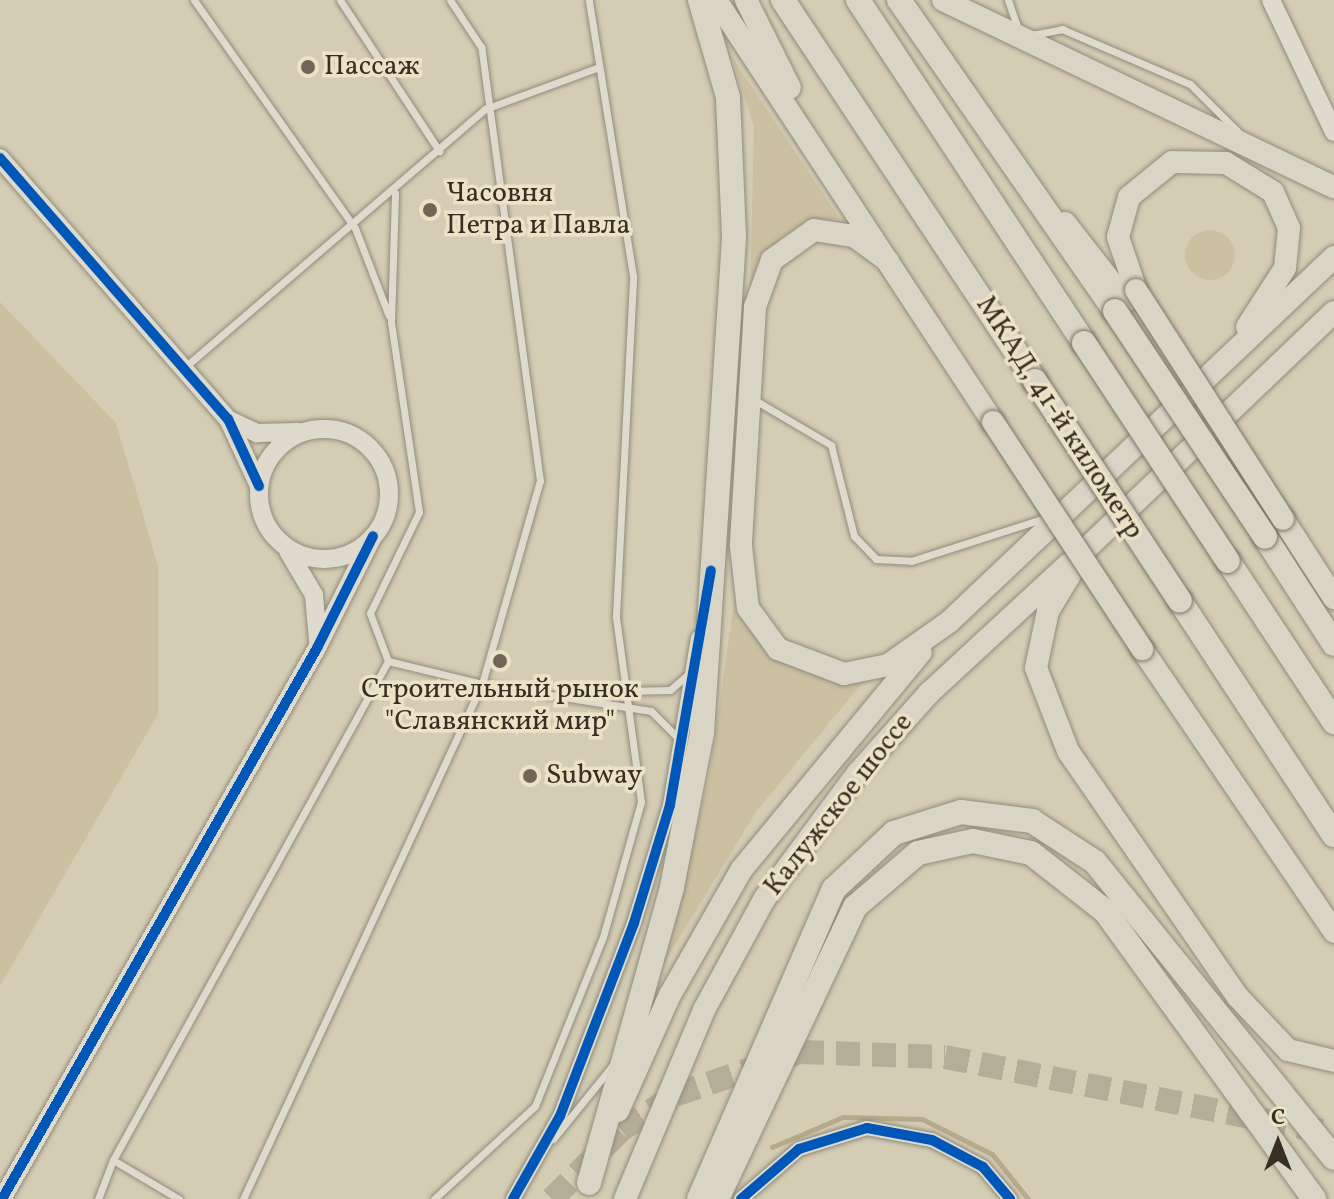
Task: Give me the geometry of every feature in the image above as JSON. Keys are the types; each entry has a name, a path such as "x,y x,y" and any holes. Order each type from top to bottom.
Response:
{"highway":[{"path":"586,1191 692,800 734,222 728,97 700,0"},
{"name":"МКАД, 41-й километр","path":"783,0 1334,835"},
{"path":"858,0 1334,722"},
{"path":"899,0 1026,180 1126,301 1265,537 1334,644"},
{"path":"699,1199 834,889 894,833 961,812 1032,821 1095,862 1334,1158"},
{"path":"717,1199 855,907 918,853 973,841 1031,853 1105,911 1314,1199"}],"main road":[{"path":"716,0 1142,649 1334,932"},
{"path":"746,0 833,174"},
{"path":"943,0 1263,158 1334,187"},
{"path":"1230,355 1288,255 1280,203 1252,174 1212,159 1185,159 1137,185 1118,237 1126,301 1205,400 1334,598"},
{"path":"888,261 832,229 790,242 761,282 741,546 748,608 758,630 799,661 844,674 888,665 949,622 1060,513 1334,257"},
{"name":"Калужское шоссе","path":"625,1199 705,1008 765,898 823,817 929,693 1085,550 1334,312"},
{"path":"1085,550 1039,640 1036,668 1051,721 1238,997 1288,1050 1334,1061"},
{"name":"Калужское шоссе","path":"586,1191 670,995 742,869 792,801 949,622"}],"street":[{"path":"1275,8 1334,132"},
{"path":"0,158 182,370 228,419 259,486 266,523 314,595 317,648"},
{"path":"2,1199 317,648 388,502 382,465 356,437 307,431 257,433 228,419"},
{"path":"259,486 275,451 307,431"},
{"path":"281,543 328,558 373,536"},
{"path":"513,1199 544,1151 634,923 682,743 711,571"},
{"path":"741,1199 799,1149 867,1128 932,1140 983,1167 1010,1199"}],"lane":[{"path":"194,0 355,228 391,322"},
{"path":"340,0 439,151"},
{"path":"243,1199 482,684 540,481 485,109 481,47 450,0"},
{"path":"434,1199 535,1106 603,937 641,802 616,616 633,276 589,0"},
{"path":"1008,0 1021,37 1062,29 1190,84 1263,158"},
{"path":"182,370 355,228 485,109 599,67"},
{"path":"98,1199 113,1160 388,661 370,613 419,512 391,322 395,193"},
{"path":"750,398 831,445 854,536 876,559 911,561 1060,513"},
{"path":"388,661 482,684 661,715 682,743"},
{"path":"625,691 670,690 694,663"},
{"path":"544,1151 670,995"},
{"path":"113,1160 179,1199"}],"shaded area":[{"path":"732,57 840,219 808,221 782,237 757,264 750,290 754,126"},
{"path":"1210,230 1227,238 1235,255 1227,272 1210,280 1193,272 1185,255 1193,238"},
{"path":"0,302 116,423 158,566 158,714 0,986"},
{"path":"733,609 794,668 863,682 756,812 659,971 709,779"}],"waterway":[{"path":"772,1147 843,1117 922,1119 992,1154 1028,1199"}],"tunnel":[{"path":"552,1199 621,1130 675,1095 800,1052 945,1057 1334,1133"}],"cycle path":[{"path":"0,158 228,419 259,486"},
{"path":"2,1199 317,648 373,536"},
{"path":"513,1199 560,1116 634,923 670,805 711,571"},
{"path":"741,1199 799,1149 867,1128 932,1140 983,1167 1010,1199"}],"place":[{"name":"Пассаж","path":"308,67"},
{"name":"Часовня Петра и Павла","path":"430,210"},
{"name":"Строительный рынок \"Славянский мир\"","path":"500,661"},
{"name":"Subway","path":"530,776"}]}
